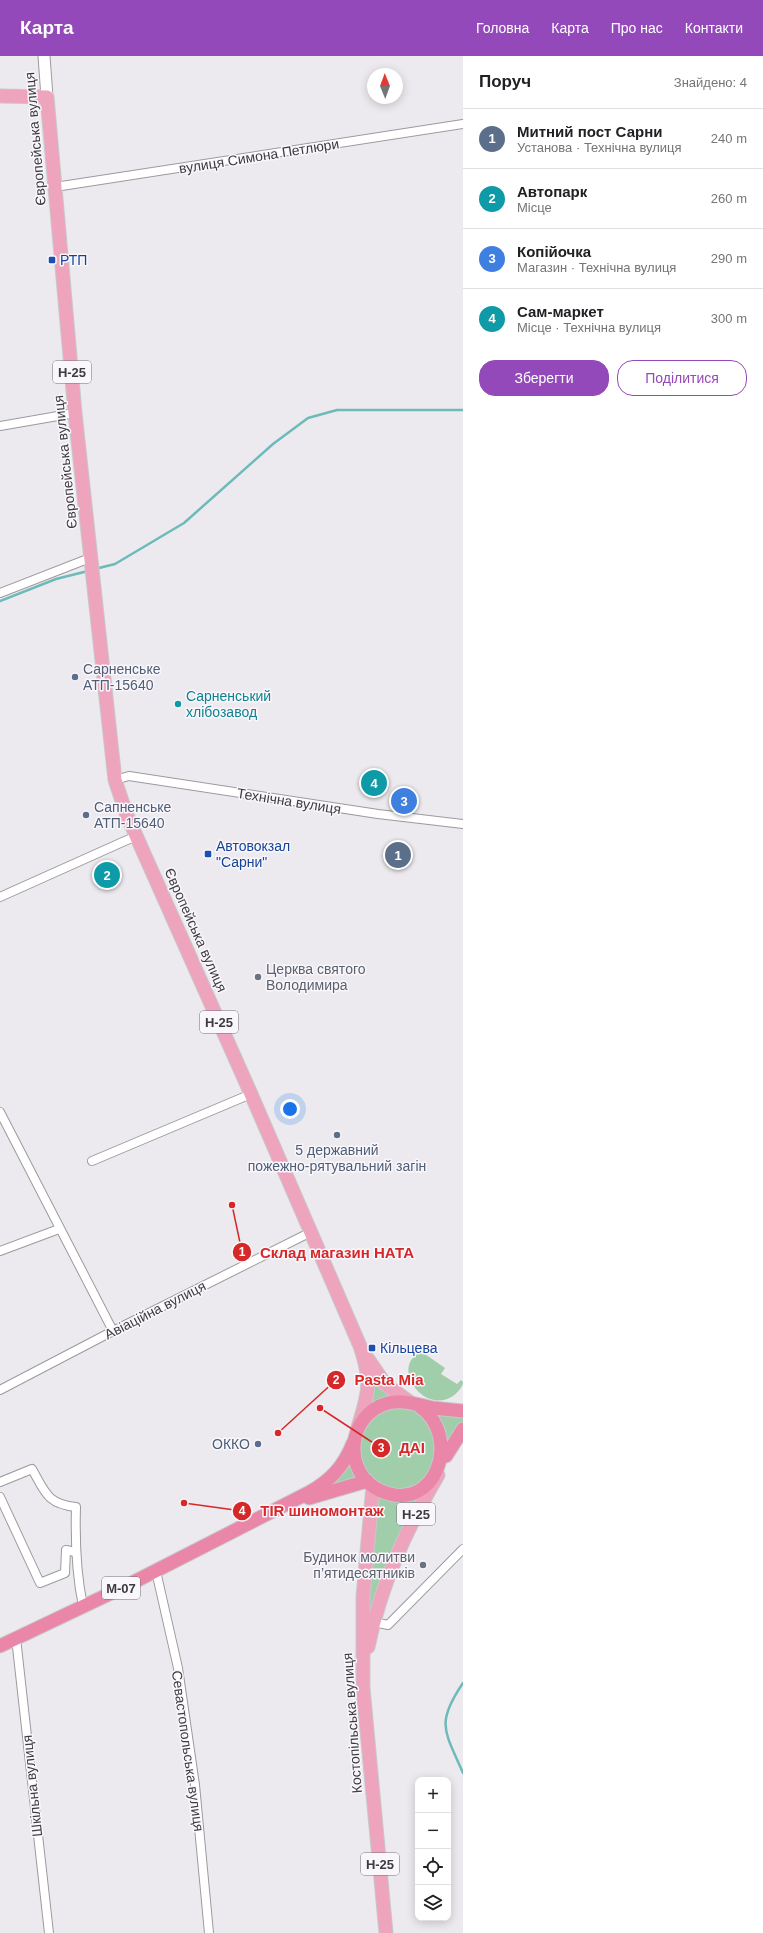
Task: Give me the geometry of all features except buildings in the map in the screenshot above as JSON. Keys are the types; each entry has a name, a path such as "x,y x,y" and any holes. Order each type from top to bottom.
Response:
{"highway":[{"name":"М-07","path":"0,1646 156,1570 325,1483 348,1456 358,1427 366,1415 382,1405 396,1402 463,1411"},
{"name":"Н-25","path":"415,1404 432,1414 443,1430 447,1448 446,1456"},
{"path":"440,1472 446,1456 463,1429"},
{"path":"353,1443 355,1461 360,1472 370,1484"},
{"name":"Н-25","path":"370,1484 382,1491 403,1494 424,1488 440,1472"},
{"name":"М-07","path":"290,1502 370,1484"}],"main road":[{"name":"Європейська вулиця","path":"44,56 76,413 115,780 120,798 136,836 251,1094 360,1346 369,1380 367,1398 358,1427"},
{"path":"0,96 47,97"},
{"name":"Європейська вулиця","path":"360,1346 385,1384 415,1404"},
{"name":"Н-25","path":"363,1688 365,1662 385,1581 405,1534 440,1472"},
{"name":"Костопільська вулиця","path":"370,1484 363,1597 363,1688 386,1933"}],"street":[{"name":"вулиця Симона Петлюри","path":"55,187 463,124"},
{"path":"0,426 76,413"},
{"path":"0,593 91,565"},
{"name":"Технічна вулиця","path":"115,780 129,776 378,814 463,824"},
{"path":"0,897 136,836"},
{"path":"92,1161 251,1094"},
{"path":"0,1112 112,1331"},
{"path":"0,1251 60,1230"},
{"name":"Авіаційна вулиця","path":"0,1390 112,1331 311,1232"},
{"path":"0,1482 32,1469 49,1498 61,1506 76,1507 75,1552 77,1575 83,1606"},
{"path":"0,1497 40,1583 65,1574 66,1550 75,1552"},
{"path":"374,1622 388,1626 463,1549"},
{"name":"Севастопольська вулиця","path":"156,1570 180,1684 195,1785 209,1933"},
{"name":"Шкільна вулиця","path":"16,1638 48,1933"}],"green space":[{"path":"422,1352 445,1368 441,1374 457,1384 461,1380 463,1382 461,1388 453,1396 442,1400 431,1399 421,1394 414,1386 409,1376 409,1367 413,1358"},
{"path":"366,1364 393,1391 463,1411 463,1429 405,1534 365,1662 373,1486 310,1492 353,1443"}],"waterway":[{"path":"95,569 115,564 184,523 273,444 308,418 337,410 463,410"},
{"path":"0,601 56,579 88,571"},
{"path":"463,1683 454,1697 446,1718 446,1728 451,1747 463,1773"}],"place":[{"name":"РТП","path":"52,260"},
{"name":"Сарненське АТП-15640","path":"75,677"},
{"name":"Сарненський хлібозавод","path":"178,704"},
{"name":"Сам-маркет","path":"374,783"},
{"name":"Копійочка","path":"404,801"},
{"name":"Сапненське АТП-15640","path":"86,815"},
{"name":"Автовокзал \"Сарни\"","path":"208,854"},
{"name":"Митний пост Сарни","path":"398,855"},
{"name":"Автопарк","path":"107,875"},
{"name":"Церква святого Володимира","path":"258,977"},
{"name":"5 державний пожежно-рятувальний загін","path":"337,1135"},
{"name":"Склад магазин НАТА","path":"232,1205"},
{"name":"Кільцева","path":"372,1348"},
{"name":"ДАІ","path":"320,1408"},
{"name":"Pasta Mia","path":"278,1433"},
{"name":"ОККО","path":"258,1444"},
{"name":"TIR шиномонтаж","path":"184,1503"},
{"name":"Будинок молитви п’ятидесятників","path":"423,1565"}]}
